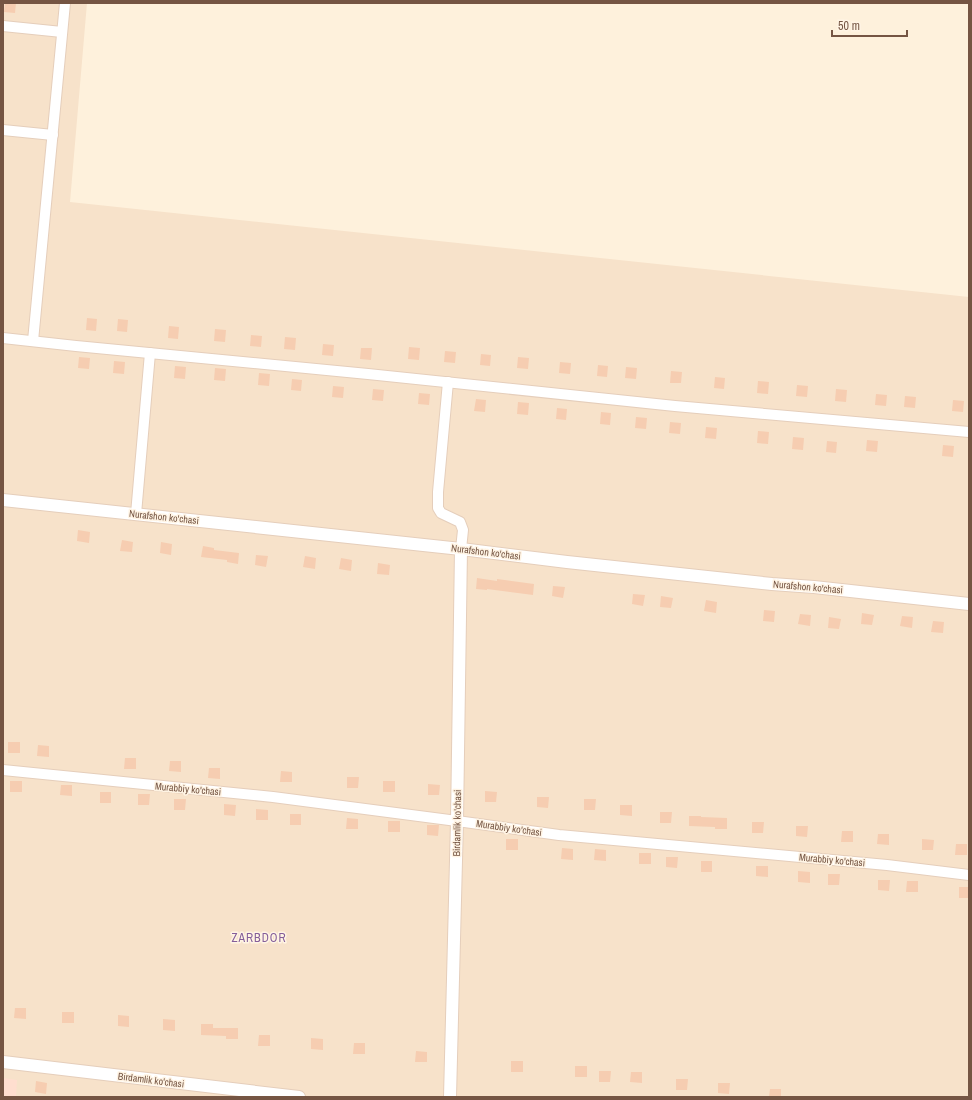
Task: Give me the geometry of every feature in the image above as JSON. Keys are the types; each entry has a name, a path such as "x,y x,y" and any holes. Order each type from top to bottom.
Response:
{"street":[{"path":"33,341 65,3"},
{"path":"3,26 62,32"},
{"path":"3,130 53,135"},
{"path":"3,338 675,406 969,432"},
{"path":"136,514 150,353"},
{"path":"448,382 438,492 438,508 441,514 460,522 463,530 461,549"},
{"name":"Nurafshon ko'chasi","path":"3,500 772,584 814,586 969,604"},
{"name":"Birdamlik ko'chasi","path":"450,1097 457,820 461,549"},
{"name":"Murabbiy ko'chasi","path":"3,770 273,797 457,820 559,835 887,865 969,875"},
{"name":"Birdamlik ko'chasi","path":"3,1062 299,1097"}],"shaded area":[{"name":"ZARBDOR","path":"3,3 87,3 70,202 969,297 969,1097 3,1097"},
{"path":"3,1078 17,1080 16,1097 3,1097"}],"building":[{"path":"5,3 16,3 15,13 4,12"},
{"path":"87,318 97,319 96,331 86,330"},
{"path":"118,319 128,320 127,332 117,331"},
{"path":"169,326 179,327 178,339 168,338"},
{"path":"215,329 226,330 225,342 214,341"},
{"path":"251,335 262,336 261,347 250,346"},
{"path":"285,337 296,338 295,350 284,349"},
{"path":"323,344 334,345 333,356 322,355"},
{"path":"409,347 420,348 419,360 408,359"},
{"path":"361,348 372,348 371,360 360,359"},
{"path":"445,351 456,352 455,363 444,362"},
{"path":"481,354 491,355 490,366 480,365"},
{"path":"79,357 90,358 89,369 78,368"},
{"path":"518,357 529,358 528,369 517,368"},
{"path":"114,361 125,362 124,374 113,373"},
{"path":"560,362 571,363 570,374 559,373"},
{"path":"598,365 608,366 607,377 597,376"},
{"path":"175,366 186,367 185,379 174,378"},
{"path":"626,367 637,368 636,379 625,378"},
{"path":"215,368 226,369 225,381 214,380"},
{"path":"671,371 682,372 681,383 670,383"},
{"path":"259,373 270,374 269,386 258,385"},
{"path":"715,377 725,378 724,389 714,388"},
{"path":"292,379 302,380 301,391 291,390"},
{"path":"758,381 769,382 768,394 757,393"},
{"path":"797,385 808,386 807,397 796,396"},
{"path":"333,386 344,387 343,398 332,397"},
{"path":"373,389 384,390 383,401 372,400"},
{"path":"836,389 847,390 846,402 835,401"},
{"path":"419,393 430,394 429,405 418,404"},
{"path":"876,394 887,395 886,406 875,405"},
{"path":"905,396 916,397 915,408 904,407"},
{"path":"476,399 486,400 485,412 474,411"},
{"path":"953,400 964,401 963,412 952,411"},
{"path":"518,402 529,403 528,415 517,414"},
{"path":"557,408 567,409 566,420 556,419"},
{"path":"601,412 611,413 610,425 600,424"},
{"path":"636,417 647,418 646,429 635,428"},
{"path":"670,422 681,423 680,434 669,433"},
{"path":"706,427 717,428 716,439 705,438"},
{"path":"758,431 769,432 768,444 757,443"},
{"path":"793,437 804,438 803,450 792,449"},
{"path":"867,440 878,441 877,452 866,451"},
{"path":"827,441 837,442 836,453 826,452"},
{"path":"943,445 954,446 953,457 942,456"},
{"path":"78,530 90,532 89,543 77,541"},
{"path":"122,540 133,542 132,552 120,551"},
{"path":"161,542 172,544 171,555 160,553"},
{"path":"203,546 214,548 214,550 239,553 238,564 227,562 227,560 201,557"},
{"path":"256,555 268,556 266,567 255,565"},
{"path":"305,556 316,558 315,569 303,567"},
{"path":"341,558 352,560 351,571 339,569"},
{"path":"378,563 390,565 389,575 377,574"},
{"path":"477,578 534,584 533,595 476,589"},
{"path":"553,586 565,587 563,598 552,596"},
{"path":"633,594 645,595 643,606 632,604"},
{"path":"661,596 673,598 671,608 660,607"},
{"path":"706,600 717,602 716,613 704,611"},
{"path":"764,610 775,611 774,622 763,621"},
{"path":"862,613 874,615 872,625 861,624"},
{"path":"800,614 811,615 810,626 798,624"},
{"path":"902,616 913,617 912,628 900,626"},
{"path":"829,617 841,619 839,629 828,628"},
{"path":"933,621 944,622 943,633 931,632"},
{"path":"8,742 20,742 20,753 8,753"},
{"path":"38,745 49,746 49,757 37,756"},
{"path":"125,758 136,758 136,769 124,769"},
{"path":"170,761 181,761 181,772 169,771"},
{"path":"209,768 220,768 220,779 208,778"},
{"path":"281,771 292,772 292,782 280,782"},
{"path":"347,777 359,777 358,788 347,788"},
{"path":"10,781 22,781 22,792 10,792"},
{"path":"383,781 395,781 395,792 383,792"},
{"path":"428,784 440,785 439,795 428,795"},
{"path":"61,785 72,785 72,796 60,795"},
{"path":"485,791 497,792 496,802 485,802"},
{"path":"100,792 111,792 111,803 100,803"},
{"path":"138,794 150,794 149,805 138,805"},
{"path":"537,797 549,797 548,808 537,807"},
{"path":"174,799 186,799 185,810 174,810"},
{"path":"584,799 596,799 595,810 584,810"},
{"path":"224,804 236,805 235,816 224,815"},
{"path":"620,805 632,805 632,816 620,815"},
{"path":"256,809 268,810 268,820 256,820"},
{"path":"660,812 672,812 671,823 660,823"},
{"path":"290,814 301,814 301,825 290,825"},
{"path":"689,816 727,818 727,829 689,826"},
{"path":"347,818 358,819 358,829 346,829"},
{"path":"388,821 400,821 400,832 388,832"},
{"path":"752,822 764,822 763,833 752,833"},
{"path":"427,825 439,825 438,836 427,835"},
{"path":"796,826 808,826 807,837 796,836"},
{"path":"842,831 853,831 853,842 841,842"},
{"path":"878,834 889,834 889,845 877,844"},
{"path":"506,839 518,839 518,850 506,850"},
{"path":"922,839 934,840 933,850 922,850"},
{"path":"956,844 967,844 967,855 955,855"},
{"path":"562,848 573,849 573,860 561,859"},
{"path":"595,849 606,850 606,861 594,860"},
{"path":"639,853 651,853 651,864 639,864"},
{"path":"666,857 678,857 677,868 666,867"},
{"path":"701,861 712,861 712,872 701,872"},
{"path":"756,866 768,866 768,877 756,876"},
{"path":"798,871 810,872 810,883 798,882"},
{"path":"828,874 840,874 839,885 828,885"},
{"path":"878,880 890,880 889,891 878,890"},
{"path":"907,881 918,881 918,892 906,892"},
{"path":"959,887 969,887 969,898 959,898"},
{"path":"15,1008 26,1008 26,1019 14,1018"},
{"path":"62,1012 74,1012 74,1023 62,1023"},
{"path":"118,1015 129,1016 129,1027 118,1026"},
{"path":"163,1019 175,1020 175,1031 163,1030"},
{"path":"201,1024 213,1024 213,1028 238,1028 238,1039 226,1039 226,1036 201,1035"},
{"path":"259,1035 270,1035 270,1046 258,1046"},
{"path":"311,1038 323,1039 323,1050 311,1049"},
{"path":"354,1043 365,1043 365,1054 353,1054"},
{"path":"416,1051 427,1052 427,1062 415,1062"},
{"path":"511,1061 523,1061 523,1072 511,1072"},
{"path":"575,1066 587,1066 587,1077 575,1077"},
{"path":"599,1071 611,1071 610,1082 599,1082"},
{"path":"631,1072 642,1072 642,1083 630,1082"},
{"path":"676,1079 688,1079 687,1090 676,1090"},
{"path":"36,1081 47,1083 46,1094 35,1092"},
{"path":"718,1083 730,1083 729,1094 718,1093"},
{"path":"770,1089 781,1089 781,1097 769,1097"}],"district":[{"name":"ZARBDOR","path":"259,938"}]}
